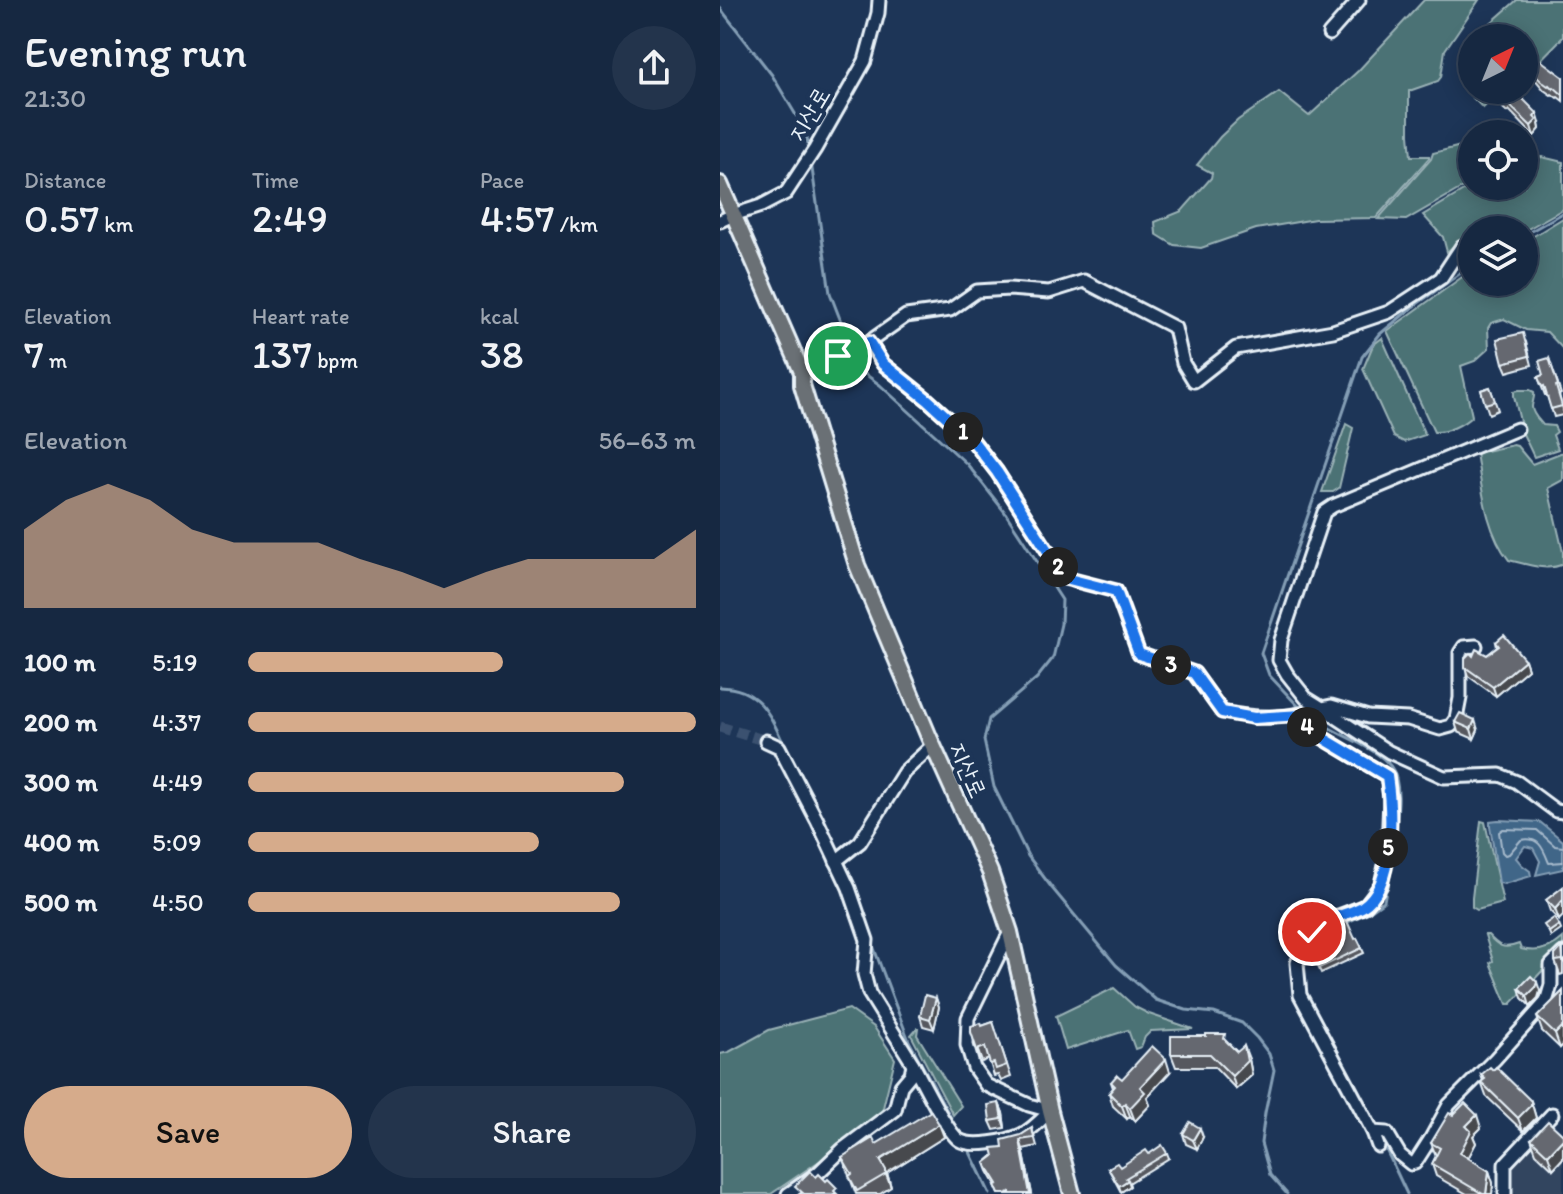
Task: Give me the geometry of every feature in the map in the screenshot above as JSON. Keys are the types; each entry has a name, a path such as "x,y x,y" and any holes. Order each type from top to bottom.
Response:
{"main road":[{"name":"지산로","path":"720,184 726,218 802,372 802,385 857,565 990,872 1010,932 1072,1194"}],"street":[{"name":"지산로","path":"726,218 786,193 865,61 879,0"},
{"path":"1329,34 1359,0"},
{"path":"802,372 864,344 906,316 950,310 977,291 1009,289 1049,292 1084,281 1175,328 1183,363 1194,381 1236,348 1333,331 1389,312 1441,278 1458,252"},
{"path":"864,344 973,441 997,472 1065,578 1116,591 1139,654 1194,673 1222,712 1254,718 1302,715 1331,706 1368,717 1408,719 1440,729 1451,726 1456,719 1460,698 1460,653 1464,647 1476,646"},
{"path":"1517,429 1324,512 1281,640 1279,660 1306,698 1389,752 1444,777 1500,775 1517,782 1561,814"},
{"path":"1302,715 1308,729 1387,776 1390,797 1388,850 1381,885 1365,906 1339,916 1312,932 1297,963 1300,995 1378,1146"},
{"path":"766,741 779,747 849,888 867,940 864,974 869,993 958,1139 971,1143 999,1142 1022,1135 1050,1111"},
{"path":"836,861 860,842 904,772 933,745"},
{"path":"1010,932 968,1018 967,1045 974,1068 986,1085 1050,1111"},
{"path":"1373,1132 1387,1133 1400,1155 1411,1164 1415,1163 1449,1105 1546,1002 1551,985 1551,965 1563,953"},
{"path":"788,1194 895,1110 901,1086 911,1074 913,1064"},
{"path":"1505,1194 1505,1164 1552,1114"}],"shaded area":[{"path":"1549,1126 1563,1139 1563,1194 1509,1194 1508,1166"}],"green space":[{"path":"1424,0 1479,0 1463,24 1458,24 1458,31 1445,50 1438,81 1409,91 1411,156 1429,158 1376,218 1315,219 1256,229 1201,248 1174,245 1156,234 1155,222 1182,211 1211,178 1212,173 1197,165 1238,120 1279,92 1309,116 1358,71"},
{"path":"1517,0 1563,0 1563,37 1538,63 1538,24 1490,24"},
{"path":"1458,147 1458,190 1406,220 1378,219 1431,159 1433,153"},
{"path":"1538,157 1563,162 1563,209 1538,223 1538,216 1458,216 1458,242 1447,252 1443,237 1423,215 1458,194 1458,200 1538,200"},
{"path":"1563,218 1563,349 1547,332 1526,330 1504,319 1491,323 1488,328 1489,348 1475,361 1461,366 1472,416 1454,428 1434,432 1387,331 1458,280 1458,296 1538,296 1538,233"},
{"path":"1382,338 1425,435 1404,442 1394,437 1363,369 1373,345"},
{"path":"1514,391 1534,392 1533,412 1543,425 1554,426 1557,432 1553,435 1558,449 1534,457 1523,434 1514,396"},
{"path":"1346,424 1353,428 1339,488 1333,492 1322,492"},
{"path":"1513,445 1532,464 1563,452 1563,480 1548,488 1563,564 1543,567 1509,560 1495,536 1486,509 1476,453"},
{"path":"1481,821 1485,822 1503,903 1477,910 1472,907 1472,898"},
{"path":"1485,935 1501,946 1519,944 1521,949 1533,951 1554,945 1563,938 1563,949 1511,1004 1507,1004 1490,963 1493,961"},
{"path":"1114,988 1135,1007 1193,1029 1151,1031 1141,1047 1135,1049 1128,1030 1066,1050 1056,1016"},
{"path":"849,1009 874,1027 895,1059 882,1112 837,1149 771,1194 720,1194 720,1054 769,1030"},
{"path":"917,1028 917,1035 961,1106 953,1115 911,1035"}],"water":[{"path":"1490,821 1540,822 1563,841 1563,869 1536,875 1540,861 1533,848 1525,846 1516,858 1530,871 1531,876 1499,883 1490,826"}],"building":[{"path":"1538,60 1563,77 1563,95 1538,78"},
{"path":"1508,104 1528,104 1537,113 1534,117 1537,120 1525,120"},
{"path":"1523,333 1529,356 1503,363 1497,339"},
{"path":"1549,358 1562,406 1551,409 1538,377 1543,375 1539,361"},
{"path":"1490,387 1495,401 1485,404 1481,390"},
{"path":"1504,635 1525,660 1493,687 1465,667 1465,658 1470,653 1473,656 1476,649 1487,655 1499,646 1496,642"},
{"path":"1460,713 1475,720 1471,729 1455,722"},
{"path":"1563,887 1563,900 1555,909 1546,900"},
{"path":"1554,918 1559,925 1549,932 1544,925"},
{"path":"1347,921 1362,948 1319,968 1314,958 1320,955 1315,944 1334,936 1331,928"},
{"path":"1562,947 1563,960 1555,961 1555,955"},
{"path":"1531,976 1537,982 1527,996 1519,988"},
{"path":"1563,991 1563,1026 1555,1034 1537,1017"},
{"path":"925,995 936,998 930,1019 920,1016"},
{"path":"993,1022 1007,1065 996,1069 994,1063 990,1064 985,1047 977,1050 971,1032 971,1026"},
{"path":"1225,1034 1224,1039 1237,1052 1244,1046 1247,1061 1232,1076 1210,1054 1171,1054 1171,1036"},
{"path":"1152,1046 1166,1059 1140,1087 1145,1092 1130,1108 1125,1103 1122,1106 1109,1093 1115,1086 1111,1082 1117,1075 1122,1079"},
{"path":"1490,1067 1493,1070 1496,1067 1531,1101 1531,1105 1518,1118 1481,1082 1485,1079 1481,1075"},
{"path":"999,1103 1002,1119 990,1121 988,1105"},
{"path":"1465,1103 1477,1115 1466,1126 1471,1131 1460,1153 1489,1171 1486,1194 1432,1164 1440,1148 1431,1143 1449,1113 1453,1115"},
{"path":"931,1111 939,1124 880,1160 886,1174 857,1191 842,1157 873,1138 876,1144"},
{"path":"1548,1121 1563,1135 1563,1139 1548,1155 1531,1139"},
{"path":"1190,1122 1200,1128 1193,1140 1183,1134"},
{"path":"1032,1128 1034,1138 1020,1140 1030,1194 999,1194 995,1185 998,1184 985,1163 994,1156 992,1148 1003,1147 1002,1140 1021,1135"},
{"path":"1162,1145 1167,1153 1126,1178 1128,1180 1119,1186 1108,1168 1117,1163 1120,1167 1146,1150 1149,1154"},
{"path":"810,1171 816,1177 819,1174 826,1181 828,1179 837,1188 834,1191 837,1194 804,1194 795,1186"}],"waterway":[{"path":"720,8 772,75 806,132 809,150"},
{"path":"811,162 830,293 850,345"},
{"path":"1538,227 1563,213"},
{"path":"1299,707 1269,675 1261,653 1362,357 1380,334 1458,275"},
{"path":"853,352 861,371 967,464 1004,511 1062,600 1061,624 1053,658 1037,678 989,719 984,740 994,787 1028,856 1116,965 1156,1000 1186,1010 1214,1013 1242,1023 1257,1038 1269,1054 1274,1070 1261,1143 1270,1175 1287,1194"},
{"path":"720,687 747,693 756,700 771,718 788,753"},
{"path":"1315,719 1374,752 1392,768 1398,793 1394,842"},
{"path":"1346,923 1384,901 1392,857"},
{"path":"1314,938 1332,929"},
{"path":"872,943 909,1041 958,1131"},
{"path":"1309,949 1303,973 1307,995 1356,1088"},
{"path":"1383,1143 1407,1194"},
{"path":"969,1150 990,1194"}],"tunnel":[{"path":"720,727 766,741"}],"route":[{"path":"838,356 869,342 883,364 973,441 997,472 1065,578 1116,591 1139,654 1194,673 1222,712 1254,718 1302,715 1308,729 1387,776 1390,797 1388,850 1381,885 1365,906 1339,916 1312,932"}]}
